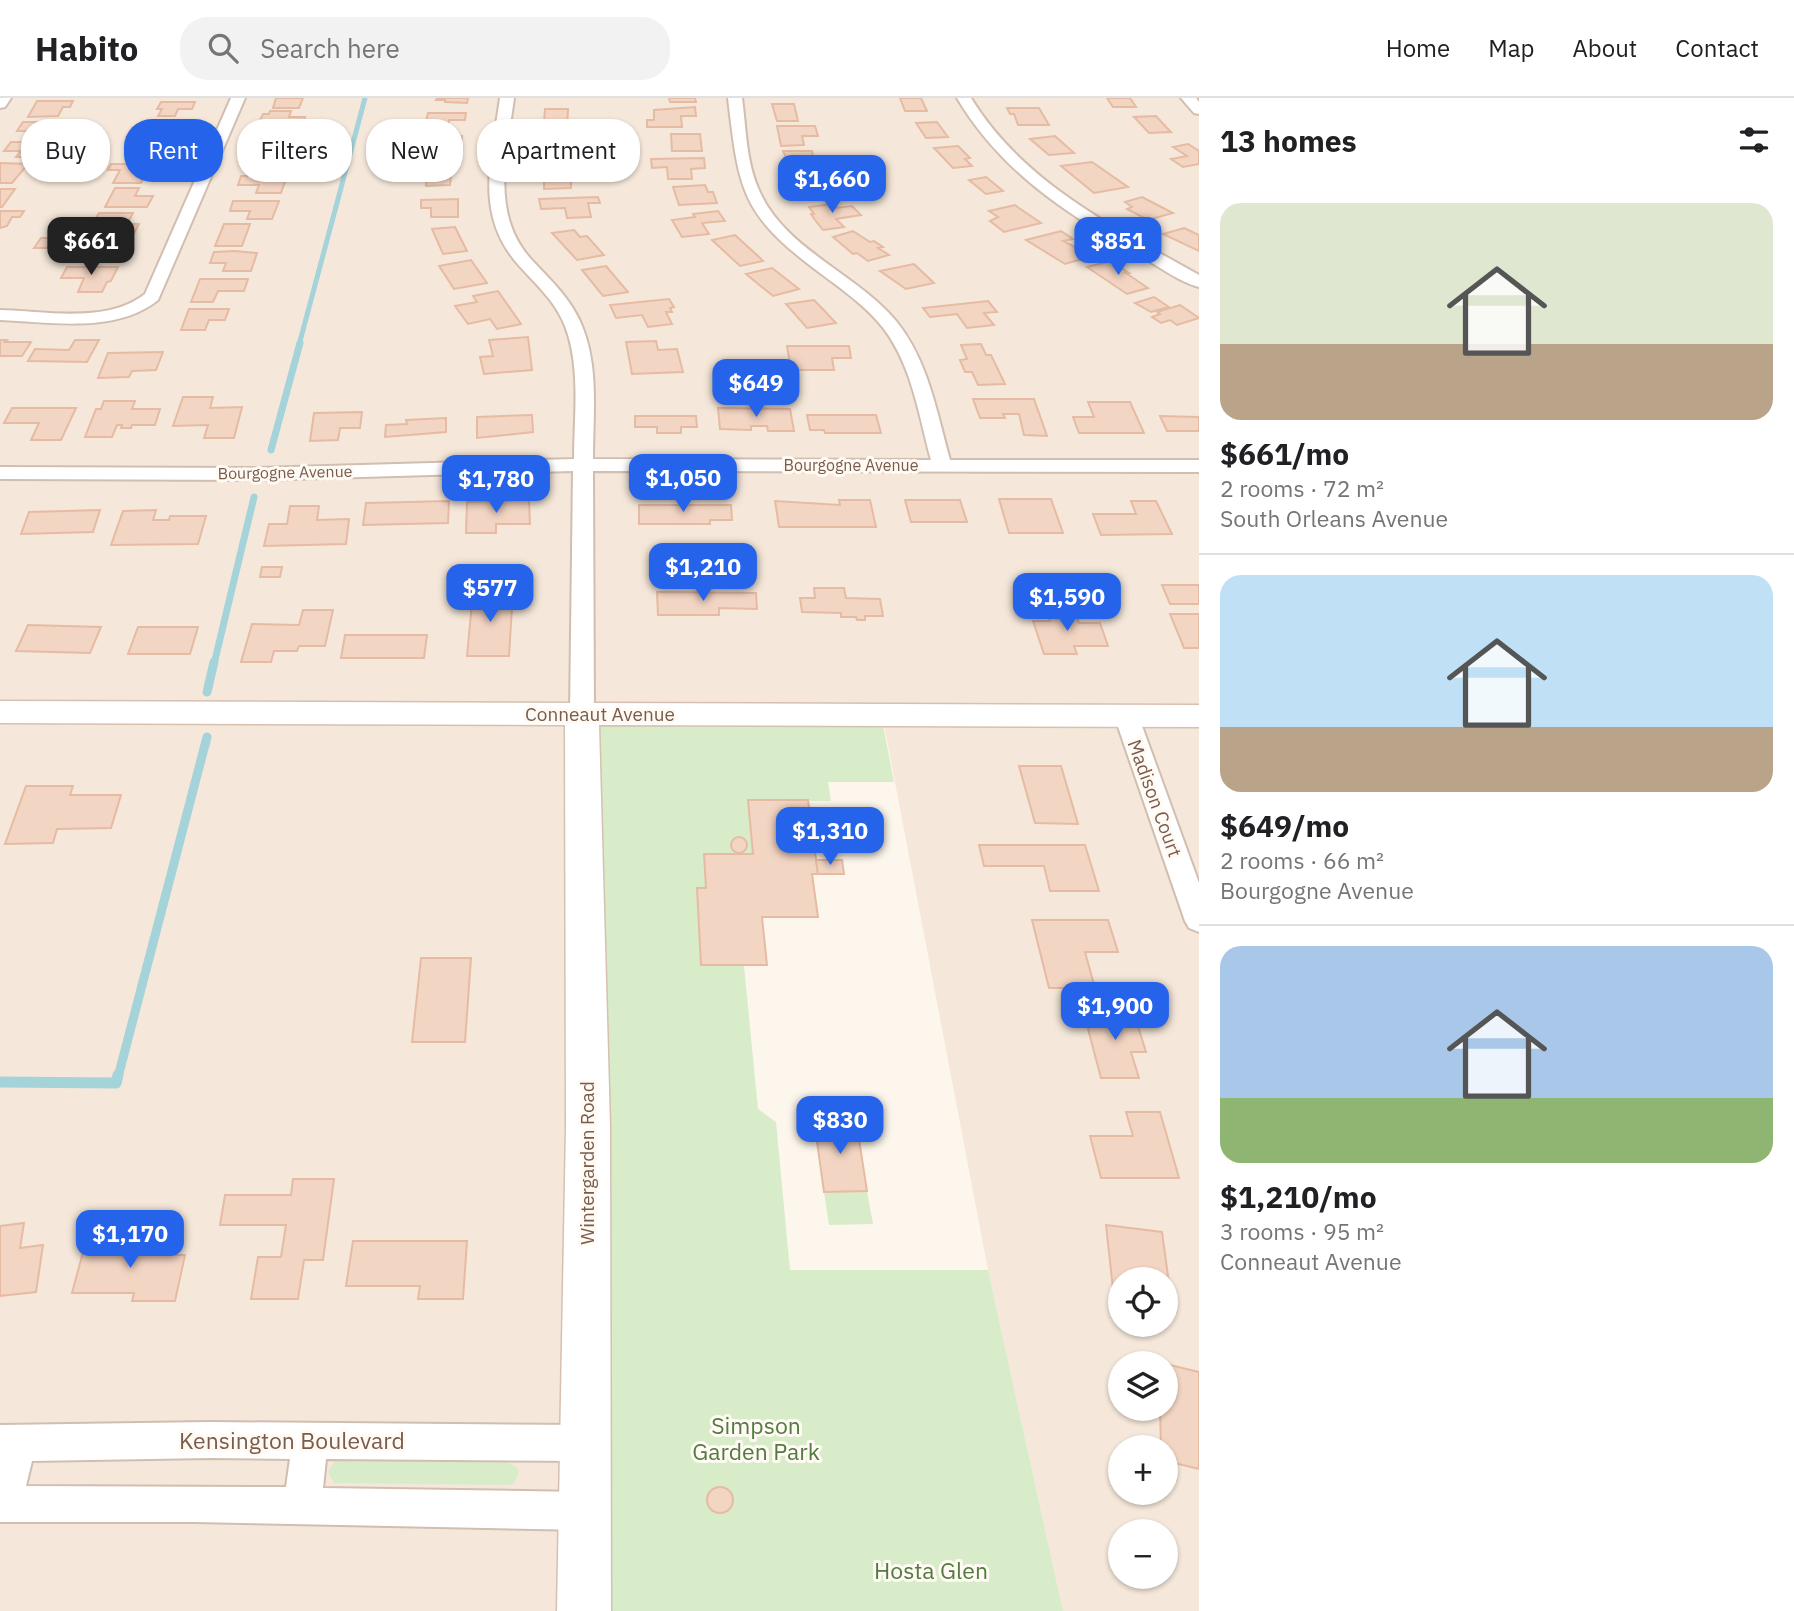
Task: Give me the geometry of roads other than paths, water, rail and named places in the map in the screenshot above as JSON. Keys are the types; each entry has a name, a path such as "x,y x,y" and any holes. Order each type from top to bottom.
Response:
{"street":[{"path":"0,104 4,98"},
{"path":"0,315 97,316 135,310 146,303 152,296 238,98"},
{"path":"507,98 497,187 498,210 511,244 565,308 576,329 584,375 583,714"},
{"path":"734,98 746,170 755,199 784,235 853,287 875,307 892,328 906,350 917,380 942,465"},
{"path":"964,98 983,131 1024,172 1104,226 1199,282"},
{"path":"1188,98 1199,110"},
{"name":"Bourgogne Avenue","path":"0,473 257,474 584,465 1199,466"},
{"name":"Conneaut Avenue","path":"0,712 1199,716"},
{"name":"Wintergarden Road","path":"583,714 588,1126 584,1611"},
{"name":"Madison Court","path":"1125,715 1199,921"},
{"path":"302,1506 310,1441"},
{"path":"9,1443 1,1504 584,1511"},
{"name":"Kensington Boulevard","path":"9,1443 584,1443"}],"waterway":[{"path":"299,345 365,98"},
{"path":"271,450 300,343"},
{"path":"214,664 254,497"},
{"path":"207,692 214,662"},
{"path":"118,1077 207,737"},
{"path":"0,1082 116,1083 118,1075"}],"park label":[{"name":"Simpson Garden Park","path":"756,1439"},
{"name":"Hosta Glen","path":"931,1571"}]}
